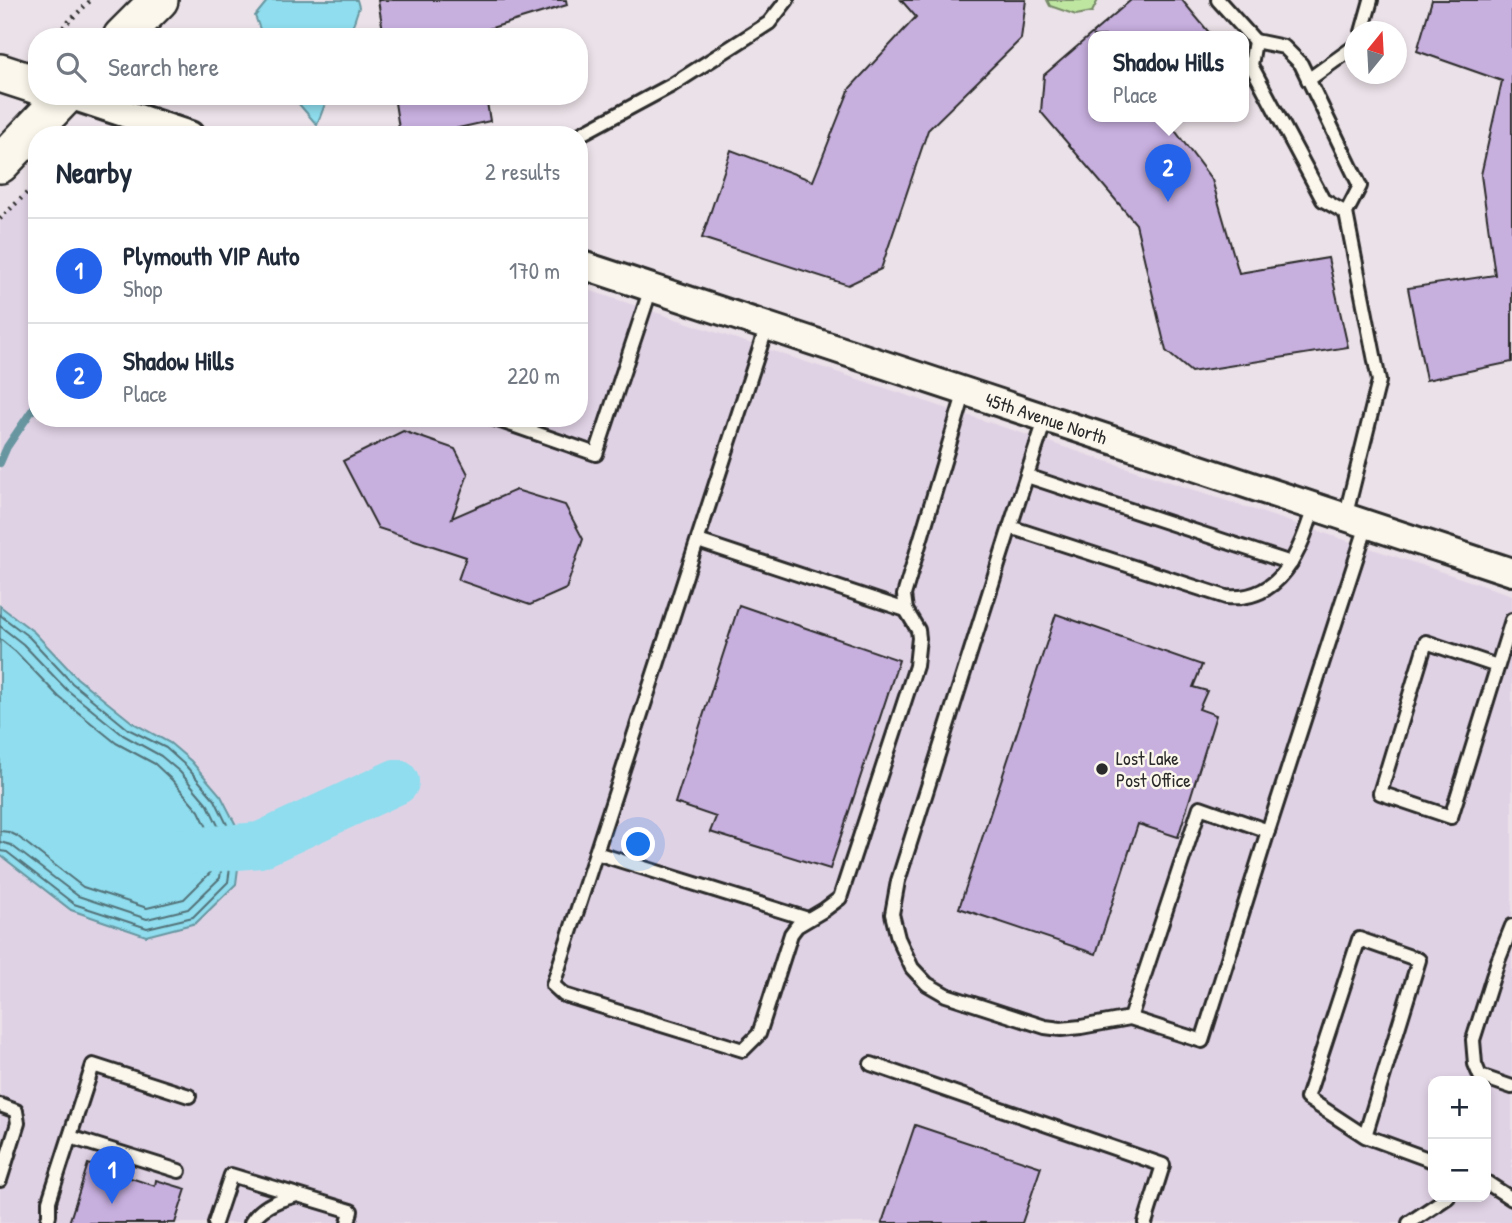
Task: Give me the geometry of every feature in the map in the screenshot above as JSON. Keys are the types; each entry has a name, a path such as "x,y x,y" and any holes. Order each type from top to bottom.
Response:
{"street":[{"path":"131,28 159,0"},
{"path":"0,73 28,82"},
{"path":"36,126 56,105"},
{"path":"99,105 163,126"},
{"path":"0,164 28,135"},
{"name":"45th Avenue North","path":"588,267 1512,572"}],"lane":[{"path":"588,130 672,85 769,23 787,0"},
{"path":"1218,0 1246,31"},
{"path":"1365,21 1371,0"},
{"path":"1046,417 898,881 892,914 898,938 912,968 928,984 946,995 1045,1027 1081,1027 1130,1018 1202,1041 1268,831 1356,521 1379,382 1346,213 1360,186 1301,64 1284,47 1255,41 1249,34"},
{"path":"1255,41 1251,65 1323,200 1346,213"},
{"path":"1308,80 1344,54"},
{"path":"518,427 596,454 651,288"},
{"path":"767,326 554,985 564,995 743,1050 760,1034 791,934 797,926 824,911 840,898 916,666 918,630 906,610 904,595 965,391"},
{"path":"1027,477 1291,563"},
{"path":"1010,527 1226,597 1241,598 1260,592 1274,583 1291,563 1305,535 1314,507"},
{"path":"698,541 906,610"},
{"path":"1497,666 1426,642 1380,793 1451,817 1512,620"},
{"path":"1130,1018 1200,807 1268,831"},
{"path":"596,853 808,919"},
{"path":"1512,926 1473,1041 1475,1064 1480,1076 1512,1087"},
{"path":"1365,1136 1419,960 1359,939 1307,1098 1365,1136 1428,1159"},
{"path":"870,1064 1163,1165 1145,1223"},
{"path":"47,1223 49,1201 93,1065 190,1096"},
{"path":"0,1105 16,1111 18,1123 0,1179"},
{"path":"70,1137 179,1171"},
{"path":"215,1223 231,1175 298,1195 349,1217"},
{"path":"1491,1185 1512,1199"},
{"path":"251,1223 255,1215 269,1205 298,1195"},
{"path":"1409,1223 1440,1202"}],"path":[{"path":"62,28 91,0"},
{"path":"0,219 28,192"}],"shaded area":[{"path":"28,189 28,427 588,427 588,290 1512,595 1512,1223 0,1223 0,220"}],"green space":[{"path":"1047,0 1098,0 1092,12 1076,15 1050,6"}],"water":[{"path":"268,0 357,0 359,7 352,28 260,28 255,16"},
{"path":"300,105 325,105 317,125"},
{"path":"0,606 34,632 77,678 133,723 170,743 191,761 221,796 242,837 236,884 196,923 146,936 71,910 0,855"}],"building":[{"path":"378,0 566,0 567,5 491,28 383,28"},
{"path":"901,0 1026,0 1021,39 928,130 881,269 848,285 702,238 731,150 813,181 850,88 916,17"},
{"path":"1131,0 1182,0 1208,31 1095,31"},
{"path":"1432,0 1512,0 1512,362 1426,380 1408,288 1495,275 1481,175 1502,81 1417,51"},
{"path":"1088,37 1088,122 1168,122 1212,180 1239,273 1328,258 1348,347 1191,372 1166,351 1136,224 1041,112 1044,75"},
{"path":"395,105 487,105 490,121 468,126 399,126"},
{"path":"403,431 455,449 468,474 452,518 516,490 565,505 583,539 566,589 530,605 458,580 466,557 378,528 343,461"},
{"path":"739,605 899,660 830,869 710,832 716,817 675,803"},
{"name":"Lost Lake Post Office","path":"1056,614 1202,665 1193,687 1207,691 1199,709 1216,715 1178,837 1138,824 1096,954 959,908"},
{"path":"915,1125 1041,1167 1022,1223 882,1223"},
{"path":"88,1164 155,1186 156,1180 186,1189 175,1223 69,1223"}],"waterway":[{"path":"0,463 7,447 28,416"},
{"path":"177,852 260,845 396,782"}],"place":[{"name":"Shadow Hills","path":"1168,202"},
{"name":"Lost Lake Post Office","path":"1102,769"},
{"name":"Plymouth VIP Auto","path":"112,1204"}]}
